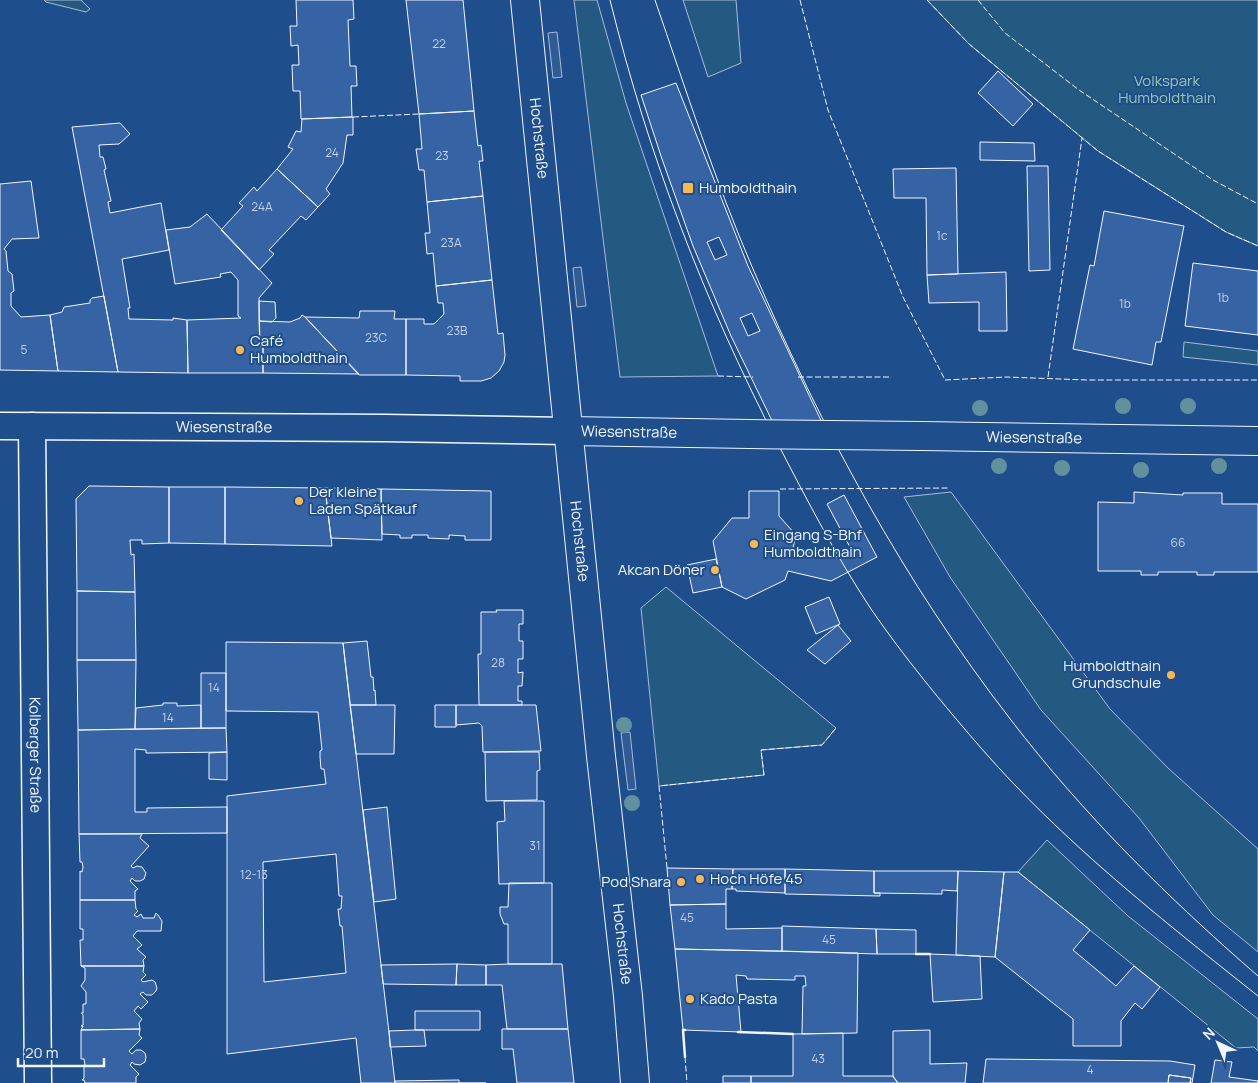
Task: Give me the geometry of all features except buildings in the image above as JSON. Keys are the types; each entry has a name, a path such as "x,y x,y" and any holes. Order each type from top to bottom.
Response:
{"street":[{"name":"Hochstraße","path":"525,0 602,766 628,996 635,1083"},
{"name":"Wiesenstraße","path":"0,426 386,428 1258,441"},
{"name":"Kolberger Straße","path":"32,426 38,1083"}],"green space":[{"path":"44,0 81,0 90,9 86,12"},
{"path":"574,0 597,0 626,103 718,376 620,377"},
{"path":"683,0 736,0 741,63 708,77"},
{"name":"Volkspark Humboldthain","path":"927,0 1258,0 1258,246 1226,232 1098,151 969,44"},
{"path":"1184,342 1258,351 1258,365 1183,357"},
{"path":"951,492 1110,709 1168,768 1258,849 1258,952 1213,915 1139,818 1041,710 950,577 904,497"},
{"path":"666,587 836,728 822,745 761,750 764,775 659,786 641,608"},
{"path":"1047,840 1128,916 1258,1019 1258,1051 1254,1047 1236,1048 1018,872"}],"shaded area":[{"path":"557,32 562,77 553,78 548,33"},
{"path":"581,267 586,306 577,307 573,268"},
{"path":"630,732 636,789 628,790 621,733"}],"tram line":[{"path":"610,0 625,59 661,172 681,227 726,336 751,390 811,507 871,609 952,714 1012,782 1114,878 1258,996"},
{"path":"655,0 713,169 753,269 779,328 836,445 900,559 972,668 1067,789 1159,886 1258,976"}],"fence":[{"path":"800,0 828,110 903,297 945,380 1006,377 1087,380 1258,380"},
{"path":"927,0 969,44 1098,151 1226,232 1258,246"},
{"path":"978,0 1005,33 1079,90 1213,180 1258,204"},
{"path":"353,117 419,114"},
{"path":"1048,377 1082,138"},
{"path":"718,376 753,377"},
{"path":"798,377 891,377"},
{"path":"780,489 950,488"},
{"path":"667,868 659,786 764,775 761,750 822,745 836,728"},
{"path":"685,1057 687,1083"}],"wall":[{"path":"916,954 930,954"},
{"path":"685,1030 683,1030 685,1057"},
{"path":"738,1032 793,1034"}],"place":[{"name":"Humboldthain","path":"688,188"},
{"name":"Café Humboldthain","path":"240,350"},
{"name":"Der kleine Laden Spätkauf","path":"299,501"},
{"name":"Eingang S-Bhf Humboldthain","path":"754,544"},
{"name":"Akcan Döner","path":"715,570"},
{"name":"Humboldthain Grundschule","path":"1171,675"},
{"name":"Hoch Höfe 45","path":"700,879"},
{"name":"Pod Shara","path":"681,882"},
{"name":"Kado Pasta","path":"690,999"}]}
